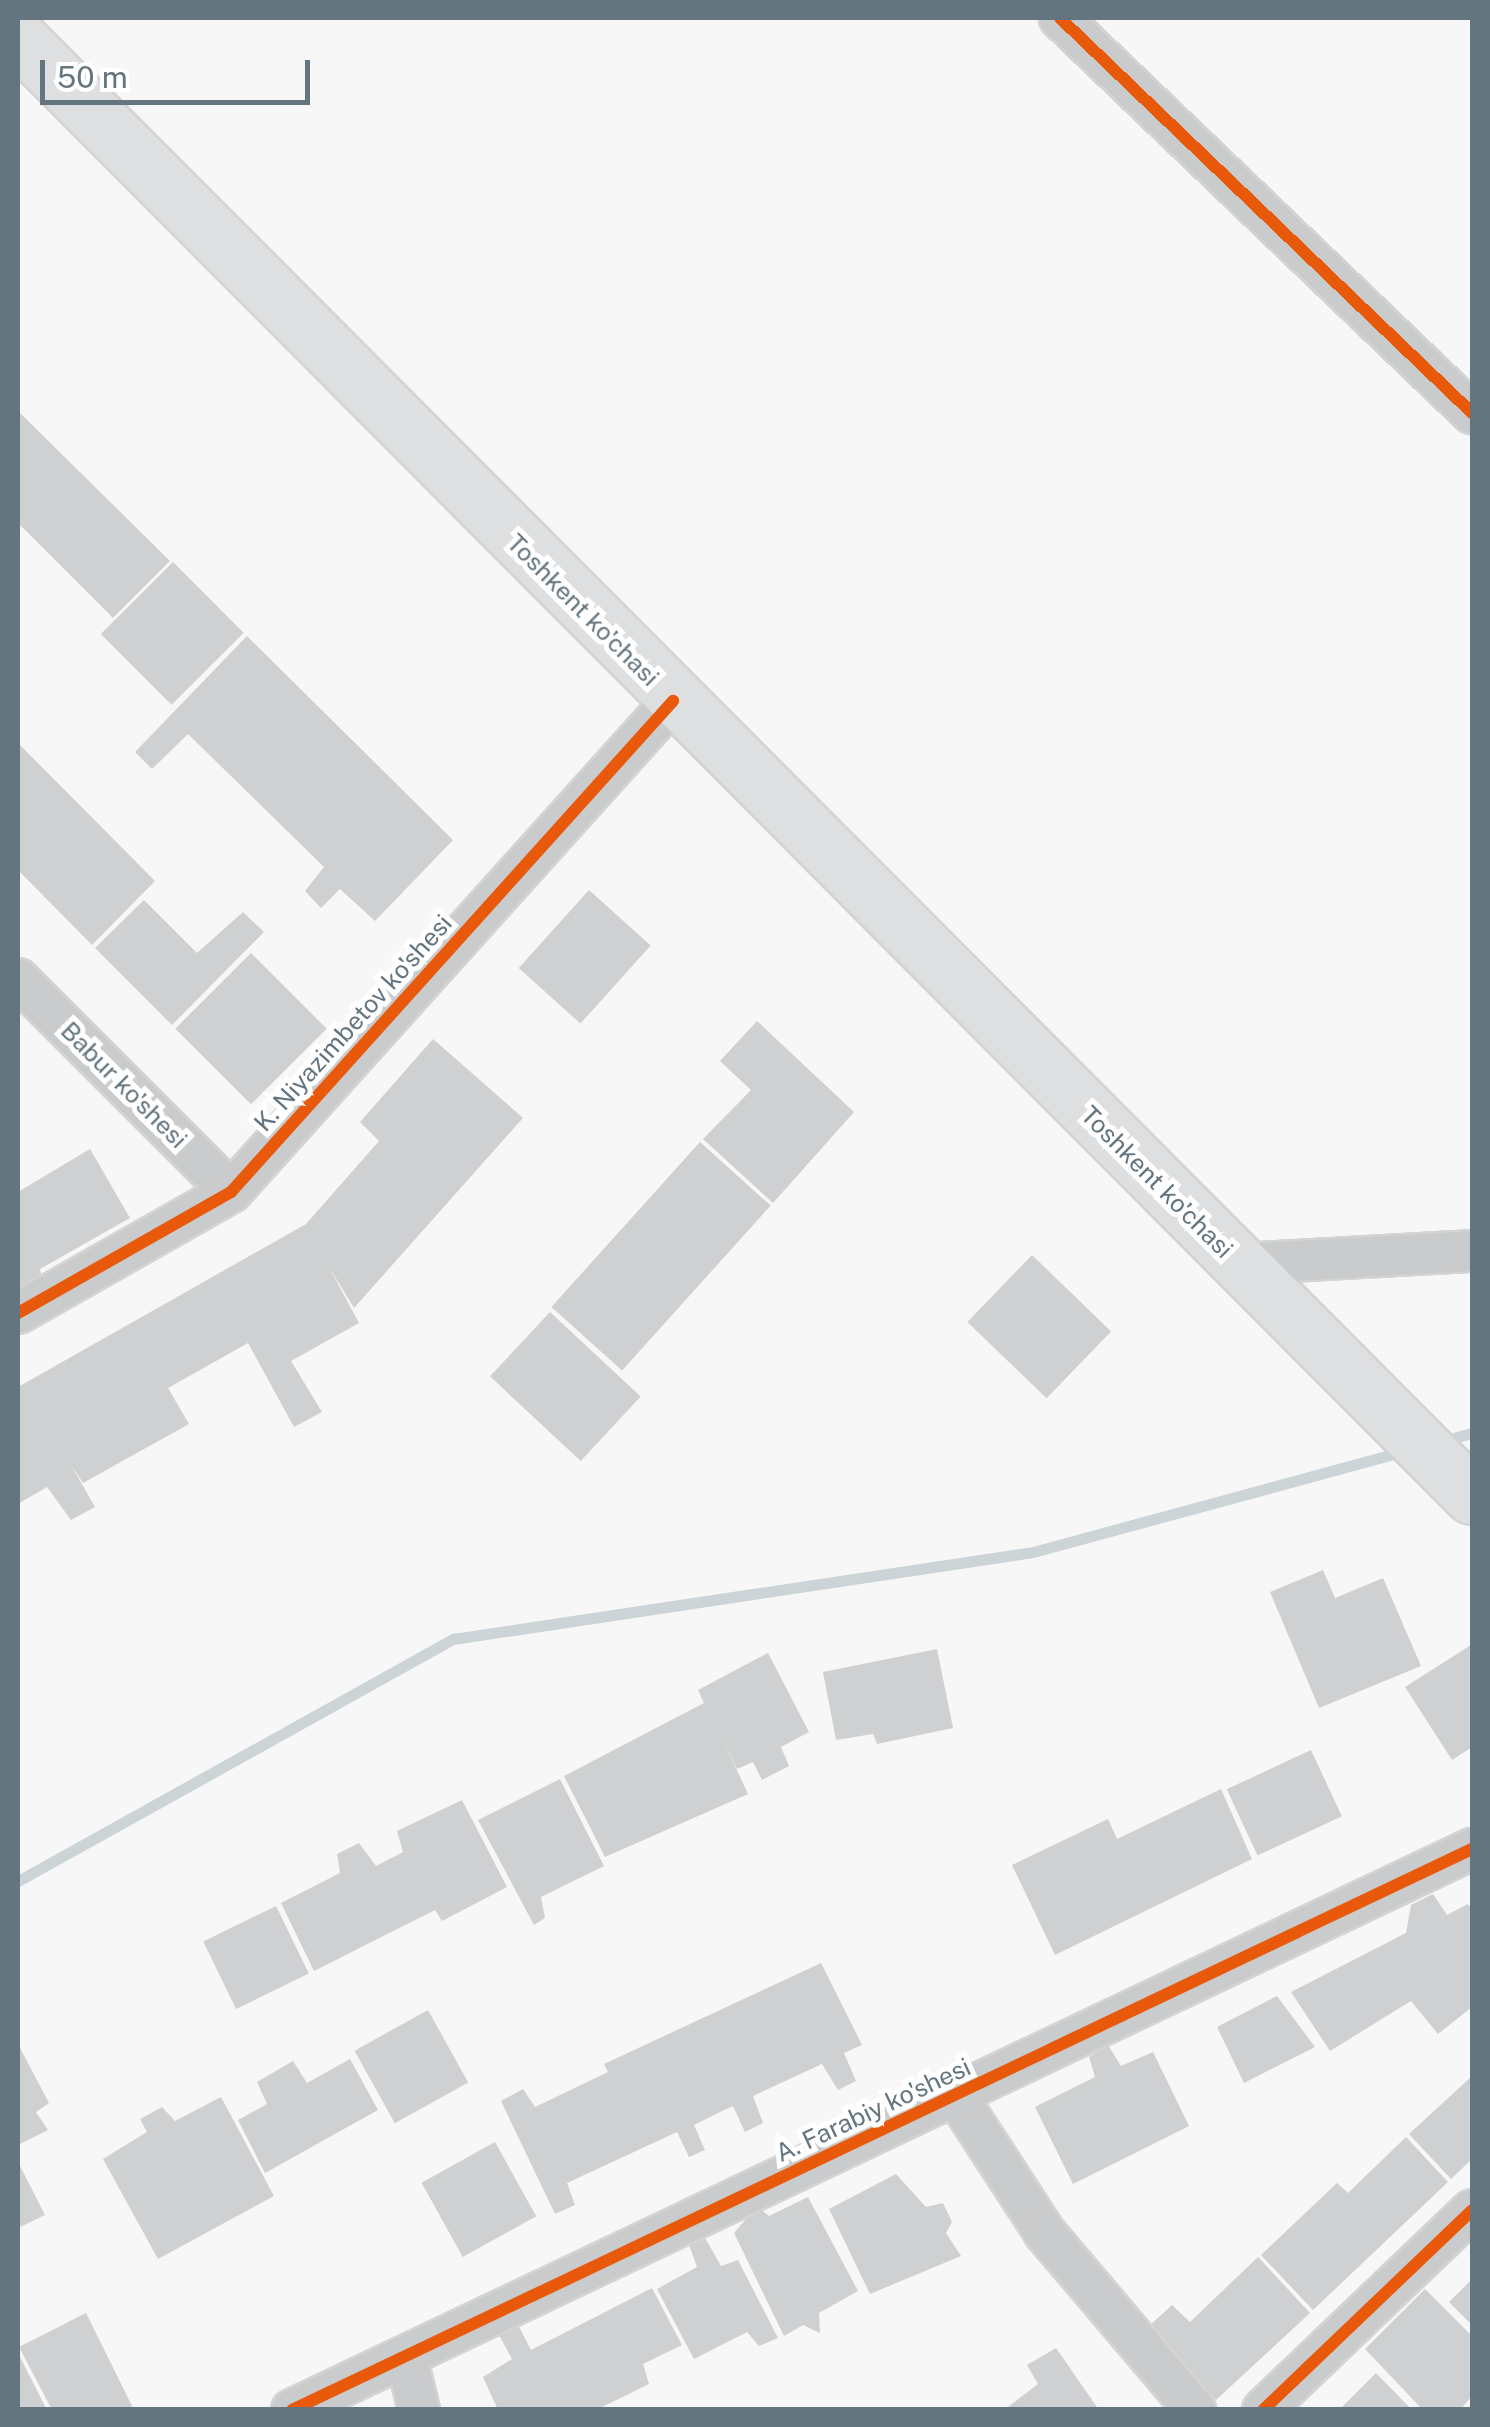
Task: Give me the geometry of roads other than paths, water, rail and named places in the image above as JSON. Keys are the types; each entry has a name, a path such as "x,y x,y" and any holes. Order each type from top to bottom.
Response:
{"highway":[{"name":"Toshkent ko'chasi","path":"18,38 673,702 1472,1496"}],"street":[{"path":"1060,18 1472,413"},
{"name":"K. Niyazimbetov ko'shesi","path":"18,1313 230,1192 673,702"},
{"name":"Babur ko'shesi","path":"18,979 230,1192"},
{"path":"1239,1264 1472,1251"},
{"name":"A. Farabiy ko'shesi","path":"292,2410 1472,1849"},
{"path":"956,2096 1045,2233 1195,2410"},
{"path":"1263,2410 1472,2210"},
{"path":"406,2356 419,2410"}],"waterway":[{"path":"1438,1442 1472,1433"},
{"path":"18,1881 453,1639 1033,1552 1406,1451"}]}
